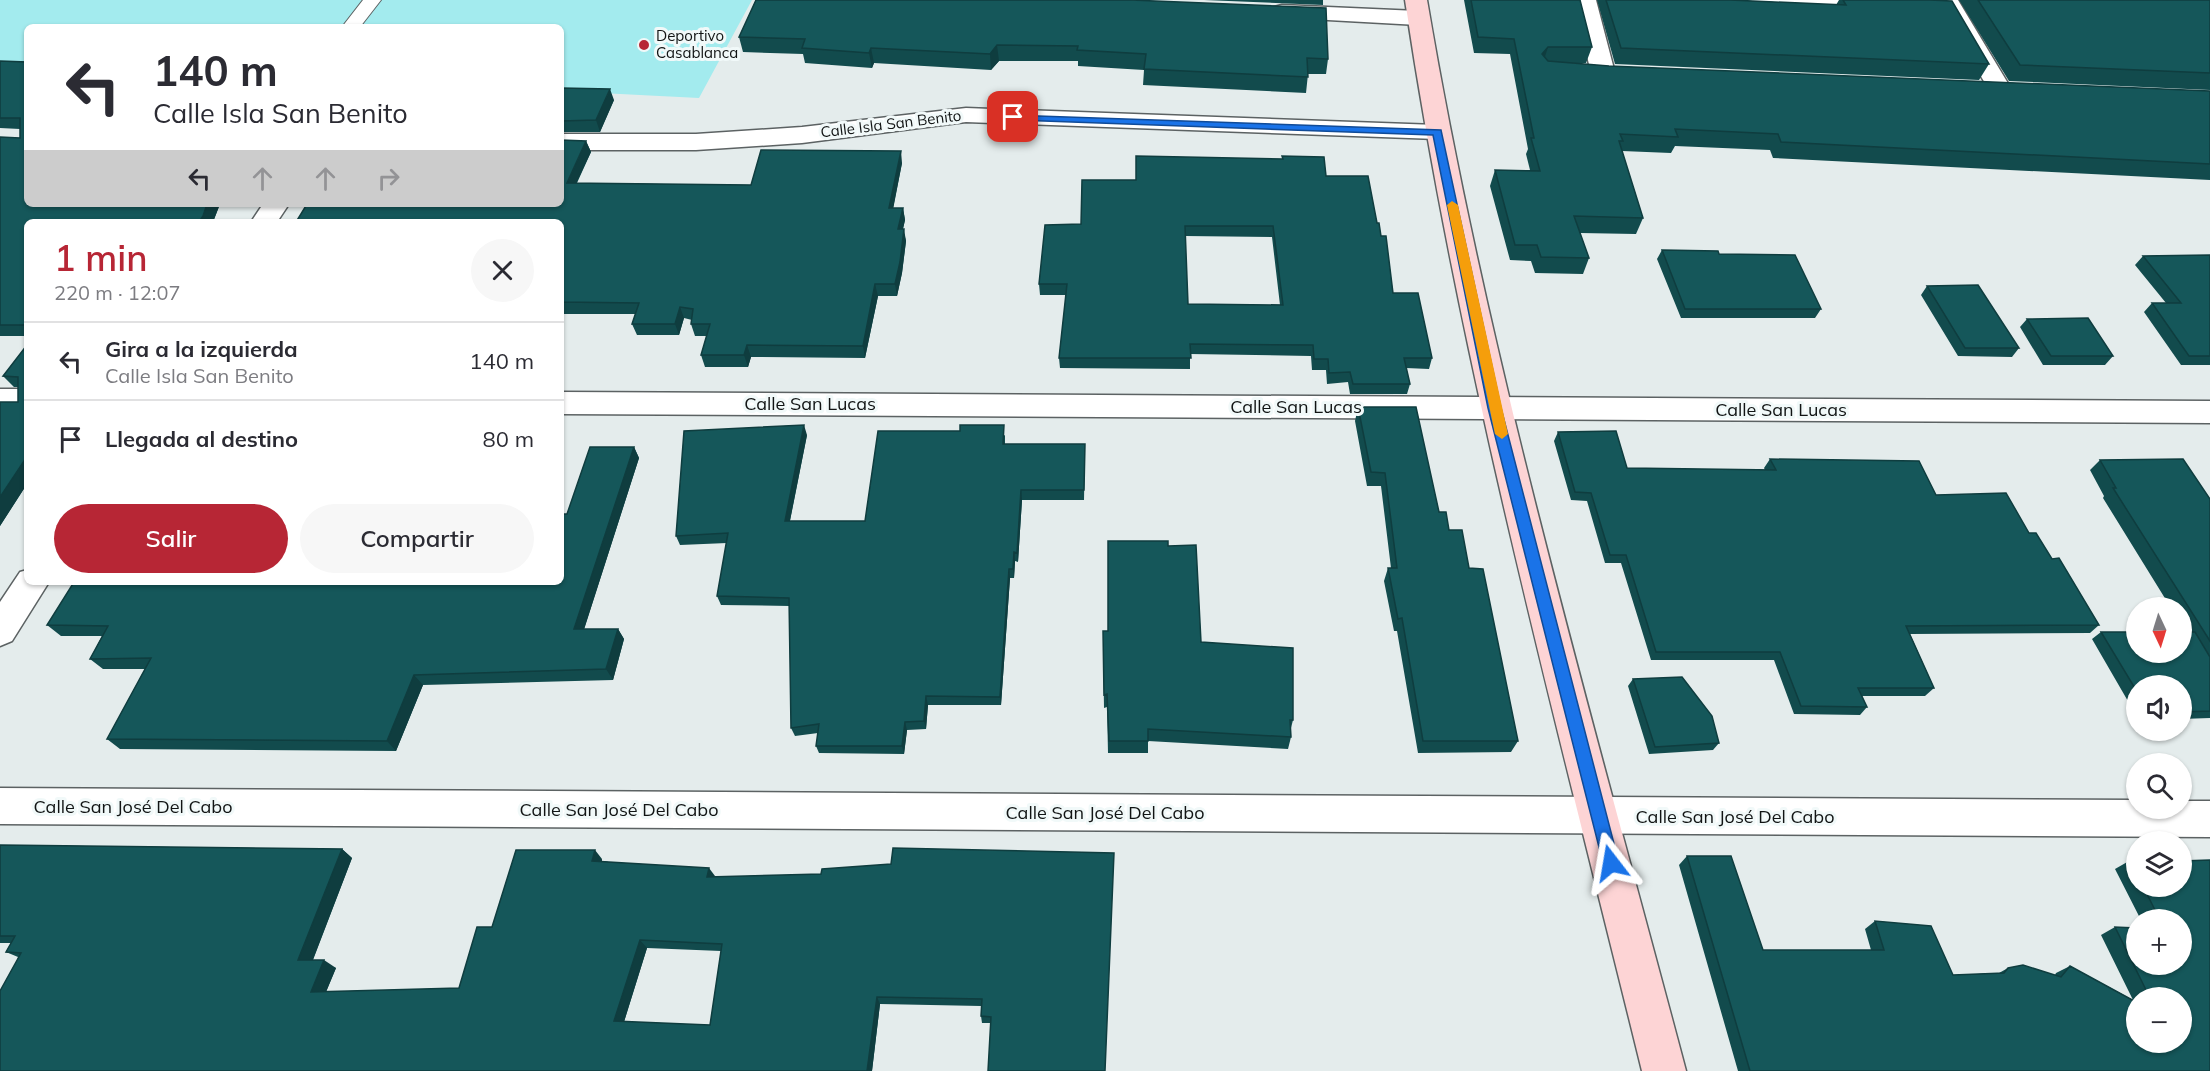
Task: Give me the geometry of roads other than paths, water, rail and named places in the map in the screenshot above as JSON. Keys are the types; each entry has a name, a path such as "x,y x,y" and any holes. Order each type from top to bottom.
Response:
{"main road":[{"path":"1417,9 1437,132 1495,408 1664,1071"}],"street":[{"path":"1585,0 1604,73"},
{"path":"1944,6 2000,90"},
{"path":"1263,11 1417,9"},
{"name":"Calle Isla San Benito","path":"564,142 696,142 802,135 966,115 1437,132"},
{"path":"0,400 24,400"},
{"name":"Calle San Lucas","path":"564,403 2210,412"},
{"path":"0,631 30,585"},
{"name":"Calle San José Del Cabo","path":"0,806 2210,819"}],"lane":[{"path":"353,24 372,0"},
{"path":"1744,0 1884,7"}],"place":[{"name":"Deportivo Casablanca","path":"644,45"}]}
